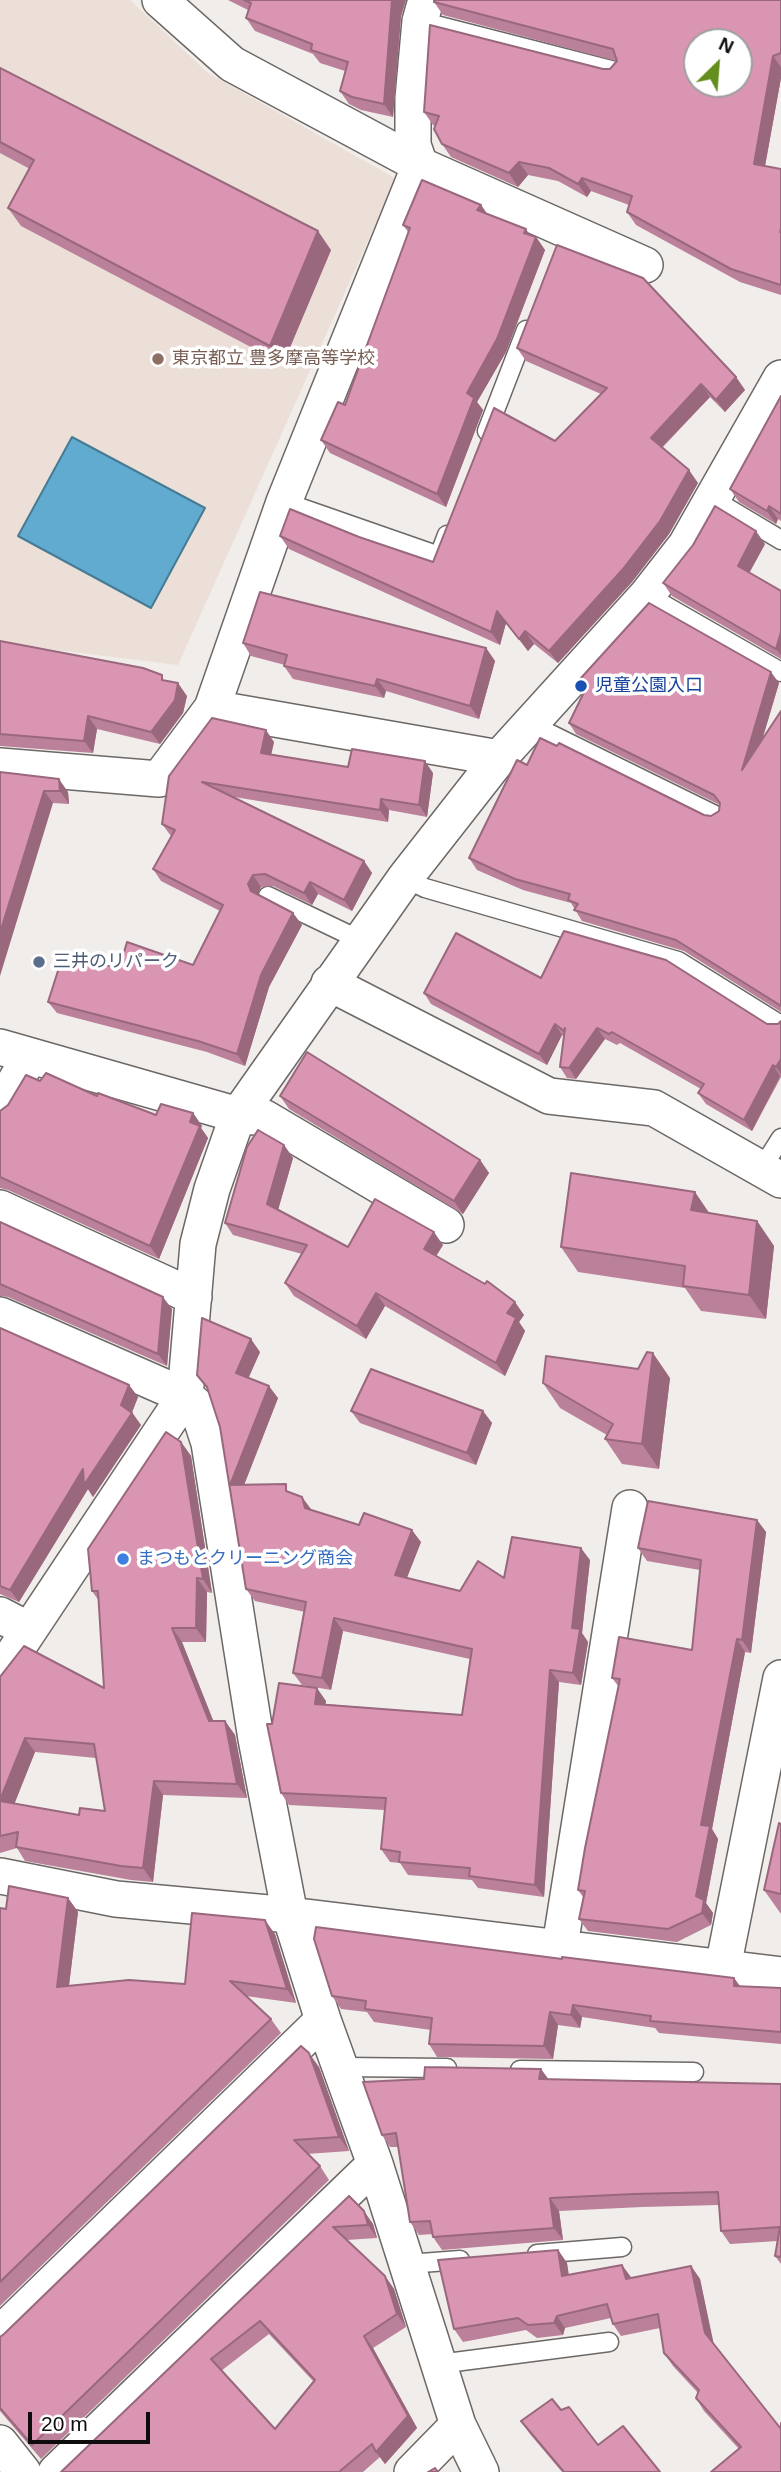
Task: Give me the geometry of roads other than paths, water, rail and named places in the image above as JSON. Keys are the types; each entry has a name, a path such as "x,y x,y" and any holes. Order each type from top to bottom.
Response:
{"street":[{"path":"160,0 232,64 420,165 563,236 645,265"},
{"path":"0,766 159,779 212,708 284,502 420,165 413,145 413,110 423,10"},
{"path":"0,1674 14,1623 99,1530 185,1396 201,1233 212,1189 238,1115 405,878 499,758 647,594 686,545 781,378"},
{"path":"212,708 499,758"},
{"path":"329,983 549,1096 654,1108 772,1174"},
{"path":"0,1107 14,1053 238,1115 265,1118 446,1225"},
{"path":"0,1208 194,1297"},
{"path":"0,1315 185,1396 197,1406 209,1443 256,1739 290,1914 323,2021 342,2067 408,2264 458,2425 481,2472"},
{"path":"560,1946 630,1508"},
{"path":"723,1967 781,1678"},
{"path":"0,1876 116,1899 290,1914 781,1975"},
{"path":"0,2334 323,2021"},
{"path":"56,2472 375,2164"},
{"path":"412,2472 458,2425"},
{"path":"0,2443 23,2472"}],"lane":[{"path":"423,10 615,71"},
{"path":"482,443 531,317"},
{"path":"714,500 781,540"},
{"path":"284,502 439,556 453,518"},
{"path":"647,594 781,672"},
{"path":"530,724 717,816"},
{"path":"405,878 425,888 678,961 781,1025"},
{"path":"268,896 362,941"},
{"path":"772,1174 781,1138"},
{"path":"342,2067 464,2069"},
{"path":"505,2069 694,2073"},
{"path":"515,2255 622,2247"},
{"path":"408,2264 475,2259"},
{"path":"439,2364 609,2342"}],"water":[{"path":"72,437 205,508 151,608 18,536"}],"place":[{"name":"東京都立 豊多摩高等学校","path":"158,359"},
{"name":"児童公園入口","path":"581,686"},
{"name":"三井のリパーク","path":"39,962"},
{"name":"まつもとクリーニング商会","path":"123,1559"}]}
